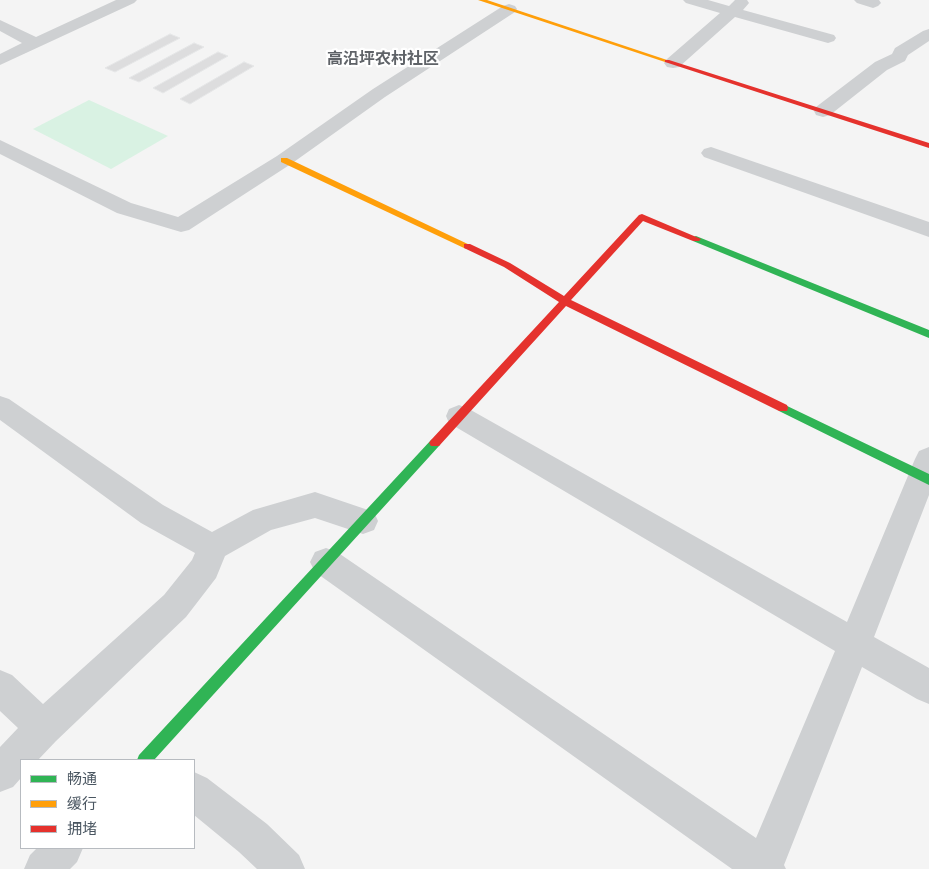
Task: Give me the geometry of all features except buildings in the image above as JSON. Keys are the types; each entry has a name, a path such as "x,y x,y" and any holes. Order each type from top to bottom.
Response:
{"street":[{"path":"0,60 29,40 100,1 97,0"},
{"path":"0,25 29,40 129,0"},
{"path":"481,0 929,146"},
{"path":"692,0 828,38"},
{"path":"672,62 744,0"},
{"path":"0,146 124,208 182,225 284,160 379,93 509,9"},
{"path":"822,111 881,66 899,57 901,52 929,34"},
{"path":"0,43 6,46 0,49"},
{"path":"711,152 929,230"},
{"path":"284,160 507,265 565,301 927,472 854,644 764,868 326,562"},
{"path":"149,758 642,217 929,334"},
{"path":"0,406 152,514 212,547"},
{"path":"459,416 929,687"},
{"path":"0,774 43,728 175,606 205,568 212,547 264,519 315,505 363,521"},
{"path":"0,687 43,728"},
{"path":"195,792 253,838 285,869"},
{"path":"44,869 62,849"}],"green space":[{"path":"89,100 168,136 111,169 33,129"}],"traffic: fast":[{"path":"696,239 929,334"},
{"path":"783,408 929,480"},
{"path":"145,759 435,443"}],"traffic: slow":[{"path":"481,0 667,61"},
{"path":"284,160 467,246"}],"traffic: jam":[{"path":"667,61 929,146"},
{"path":"435,443 642,217 696,239"},
{"path":"467,246 507,265 565,301 783,408"}],"district":[{"name":"高沿坪农村社区","path":"383,60"}]}
